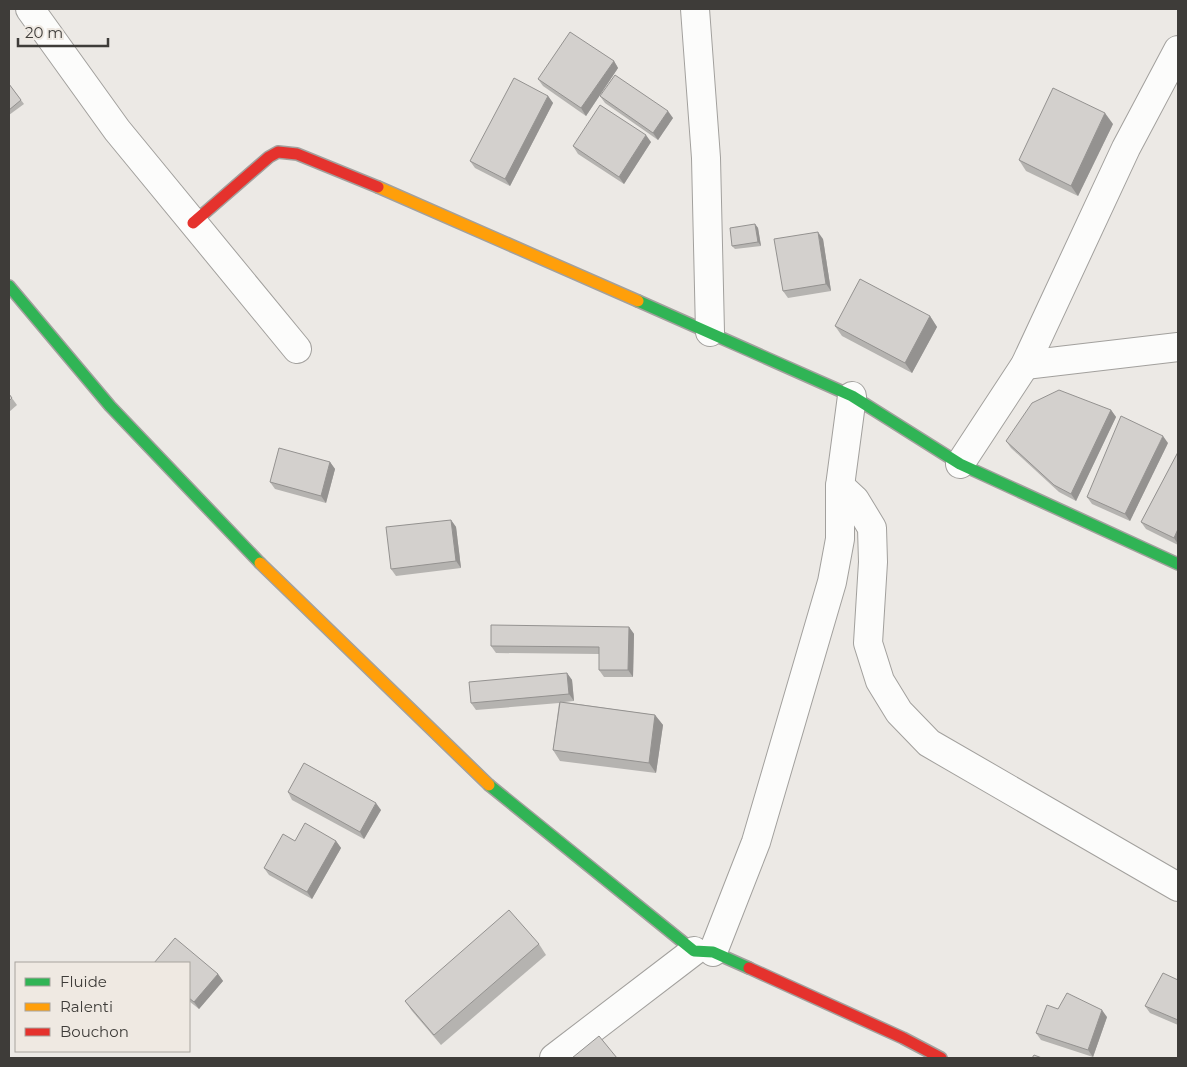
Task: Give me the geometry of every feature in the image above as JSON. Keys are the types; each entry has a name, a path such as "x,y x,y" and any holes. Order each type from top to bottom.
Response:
{"street":[{"path":"30,9 117,130 297,349"},
{"path":"695,9 706,158 710,332"},
{"path":"960,464 1025,365 1126,148 1178,50"},
{"path":"193,223 269,157 278,152 297,154 452,218 852,396 960,464 1178,564"},
{"path":"9,286 110,406 256,558 477,775 704,952 902,1038 942,1058"},
{"path":"1025,365 1178,347"},
{"path":"554,1058 704,952 756,842 832,582 840,539 840,486 852,396"},
{"path":"840,486 855,500 872,528 873,562 868,643 880,681 899,712 929,743 1178,886"},
{"path":"832,582 868,625"}],"building":[{"path":"570,32 614,61 581,108 538,79"},
{"path":"615,75 668,111 653,133 600,96"},
{"path":"514,78 548,96 505,179 470,161"},
{"path":"9,84 21,100 9,110"},
{"path":"1053,88 1105,113 1071,186 1019,160"},
{"path":"600,105 646,135 619,177 573,146"},
{"path":"755,224 758,242 732,246 730,228"},
{"path":"818,232 826,284 783,291 774,239"},
{"path":"860,279 930,316 905,363 835,326"},
{"path":"1059,390 1111,410 1071,494 1054,485 1006,441 1032,403"},
{"path":"1121,416 1163,436 1125,514 1087,497"},
{"path":"279,448 330,462 321,496 270,482"},
{"path":"1178,452 1178,529 1174,538 1141,522"},
{"path":"451,520 456,561 391,569 386,527"},
{"path":"491,625 629,627 628,670 599,670 599,647 491,646"},
{"path":"567,673 569,694 471,703 469,682"},
{"path":"560,702 655,715 649,763 553,750"},
{"path":"304,763 376,803 360,832 288,792"},
{"path":"305,823 336,841 307,892 264,868 283,834 295,841"},
{"path":"509,910 539,944 434,1035 405,1001"},
{"path":"175,938 218,974 194,1002 190,999 190,962 155,962"},
{"path":"1163,973 1178,980 1178,1020 1145,1006"},
{"path":"1067,993 1102,1010 1088,1050 1036,1033 1047,1005 1058,1009"},
{"path":"599,1036 617,1058 572,1058"}],"traffic: fast":[{"path":"9,286 110,406 260,563"},
{"path":"638,301 852,396 960,464 1178,564"},
{"path":"489,785 694,951 713,952 749,968"}],"traffic: slow":[{"path":"378,187 638,301"},
{"path":"260,563 489,785"}],"traffic: jam":[{"path":"193,223 269,157 278,152 297,154 378,187"},
{"path":"749,968 903,1038 941,1058"}]}
